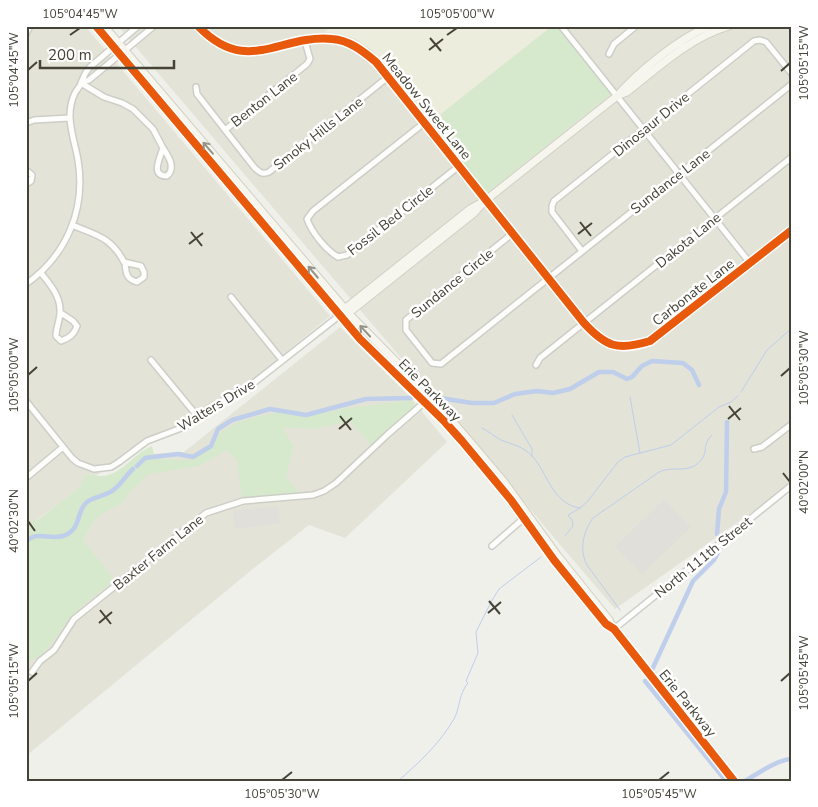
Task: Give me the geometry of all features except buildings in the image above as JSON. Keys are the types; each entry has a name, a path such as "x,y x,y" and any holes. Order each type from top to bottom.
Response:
{"main road":[{"name":"Erie Parkway","path":"96,26 116,45 366,333 504,482 614,629 734,781"},
{"name":"Erie Parkway","path":"104,26 116,45"},
{"path":"338,317 467,219 486,200 617,96 669,50 691,35 709,26"},
{"path":"617,96 627,92 689,44 703,36 729,26"},
{"name":"Erie Parkway","path":"122,52 338,317 428,400 505,493 550,555 606,624 614,629"}],"street":[{"path":"26,34 30,26"},
{"path":"26,284 41,273 62,246 72,225 78,203 78,161 69,118 74,93 90,67 138,26"},
{"path":"81,83 89,80 154,26"},
{"name":"Meadow Sweet Lane","path":"198,26 207,36 235,50 251,52 264,51 306,41 334,39 351,44 370,56 486,200"},
{"path":"561,26 750,263"},
{"path":"609,54 614,44 636,26"},
{"name":"Benton Lane","path":"225,130 308,64 310,59 306,41"},
{"name":"Dinosaur Drive","path":"582,251 552,212 554,201 754,41 766,42 792,74"},
{"name":"Smoky Hills Lane","path":"196,87 198,94 225,130 254,167 264,174 269,172 388,77"},
{"path":"81,83 104,97 133,109 153,129 163,148 172,166 171,172 167,176 160,175 156,169 163,148"},
{"name":"Sundance Lane","path":"549,278 792,84"},
{"path":"26,123 34,120 69,118"},
{"name":"Fossil Bed Circle","path":"424,122 313,210 307,219 311,228 332,253 338,257 346,255 459,166"},
{"name":"Dakota Lane","path":"536,365 540,358 584,322 792,157"},
{"path":"26,170 31,172 32,178 26,184"},
{"name":"Carbonate Lane","path":"486,200 584,322 598,338 609,345 638,345 650,341 792,230"},
{"path":"72,225 107,240 117,249 124,262 126,276 130,280 136,282 144,277 142,266 124,262"},
{"name":"Sundance Circle","path":"513,234 406,320 406,330 432,363 441,364 549,278"},
{"path":"41,273 54,289 60,313 56,336 61,341 74,333 76,326 73,321 60,313"},
{"path":"231,297 282,360"},
{"name":"Walters Drive","path":"26,401 78,464 94,469 103,468 119,462 147,441 184,428 209,408 246,390 338,317"},
{"path":"151,360 198,417"},
{"name":"Baxter Farm Lane","path":"32,672 40,661 54,650 74,620 206,513 243,501 313,495 324,491 336,483 428,400"},
{"path":"754,449 762,447 792,424"},
{"path":"26,478 63,447"},
{"name":"North 111th Street","path":"614,629 792,485"},
{"path":"492,546 524,518"}],"shaded area":[{"path":"26,26 85,26 330,316 245,386 209,405 187,422 148,437 26,528"},
{"path":"118,26 792,26 792,481 758,508 615,609"},
{"path":"331,26 552,26 431,122 371,49 356,39 341,34 325,32"},
{"path":"340,327 409,396 447,442 345,538 309,525 26,756 26,535 150,454 184,452"},
{"path":"664,499 691,527 642,574 615,547"},
{"path":"278,506 280,523 235,529 233,511"}],"green space":[{"path":"552,26 557,26 611,94 487,193 431,122"},
{"path":"412,400 415,407 372,446 350,421 313,429 282,427 294,446 286,477 299,493 242,498 237,460 227,450 199,466 149,474 129,493 121,504 94,520 83,540 115,580 76,612 52,644 41,655 26,663 26,519 29,522 39,519 80,487 85,474 108,475 152,446 155,459 193,460 210,447 220,432 238,422 276,412 305,417 347,408"}],"waterway":[{"path":"741,392 767,350 792,328"},
{"path":"440,398 472,403 494,403 515,394 537,391 553,393 570,389 599,372 613,372 627,379 632,377 642,366 652,361 683,363 692,370 699,385"},
{"path":"565,536 573,526 572,520 568,515 587,502 618,462 625,457 671,445 719,407 731,402 738,396"},
{"path":"630,397 640,453"},
{"path":"137,466 145,458 178,454 193,457 211,446 218,429 232,420 270,409 306,415 366,399 411,398"},
{"path":"512,415 532,449 532,456"},
{"path":"717,534 719,509 726,492 727,422"},
{"path":"482,428 501,440 518,446 529,453 538,463 563,501 580,508"},
{"path":"620,610 587,565 583,553 583,541 590,523 593,518 659,472 692,467 697,464 704,456 707,441 712,435"},
{"path":"26,542 34,537 58,537 69,533 76,525 81,510 87,502 112,491 133,469"},
{"path":"651,672 693,581 714,560 720,549"},
{"path":"398,781 429,752 454,719 463,691 468,683 466,681 478,653 476,632 499,589 541,557"},
{"path":"26,612 26,630"},
{"path":"645,681 726,781"},
{"path":"745,781 774,764 792,759"}],"cycle path":[{"path":"96,26 360,339 462,441 511,500 554,560 606,624 614,629 734,781"},
{"path":"198,26 216,41 232,49 263,50 313,39 332,39 350,44 366,54 376,62 584,323 599,337 613,345 629,346 650,341 792,230"}]}
